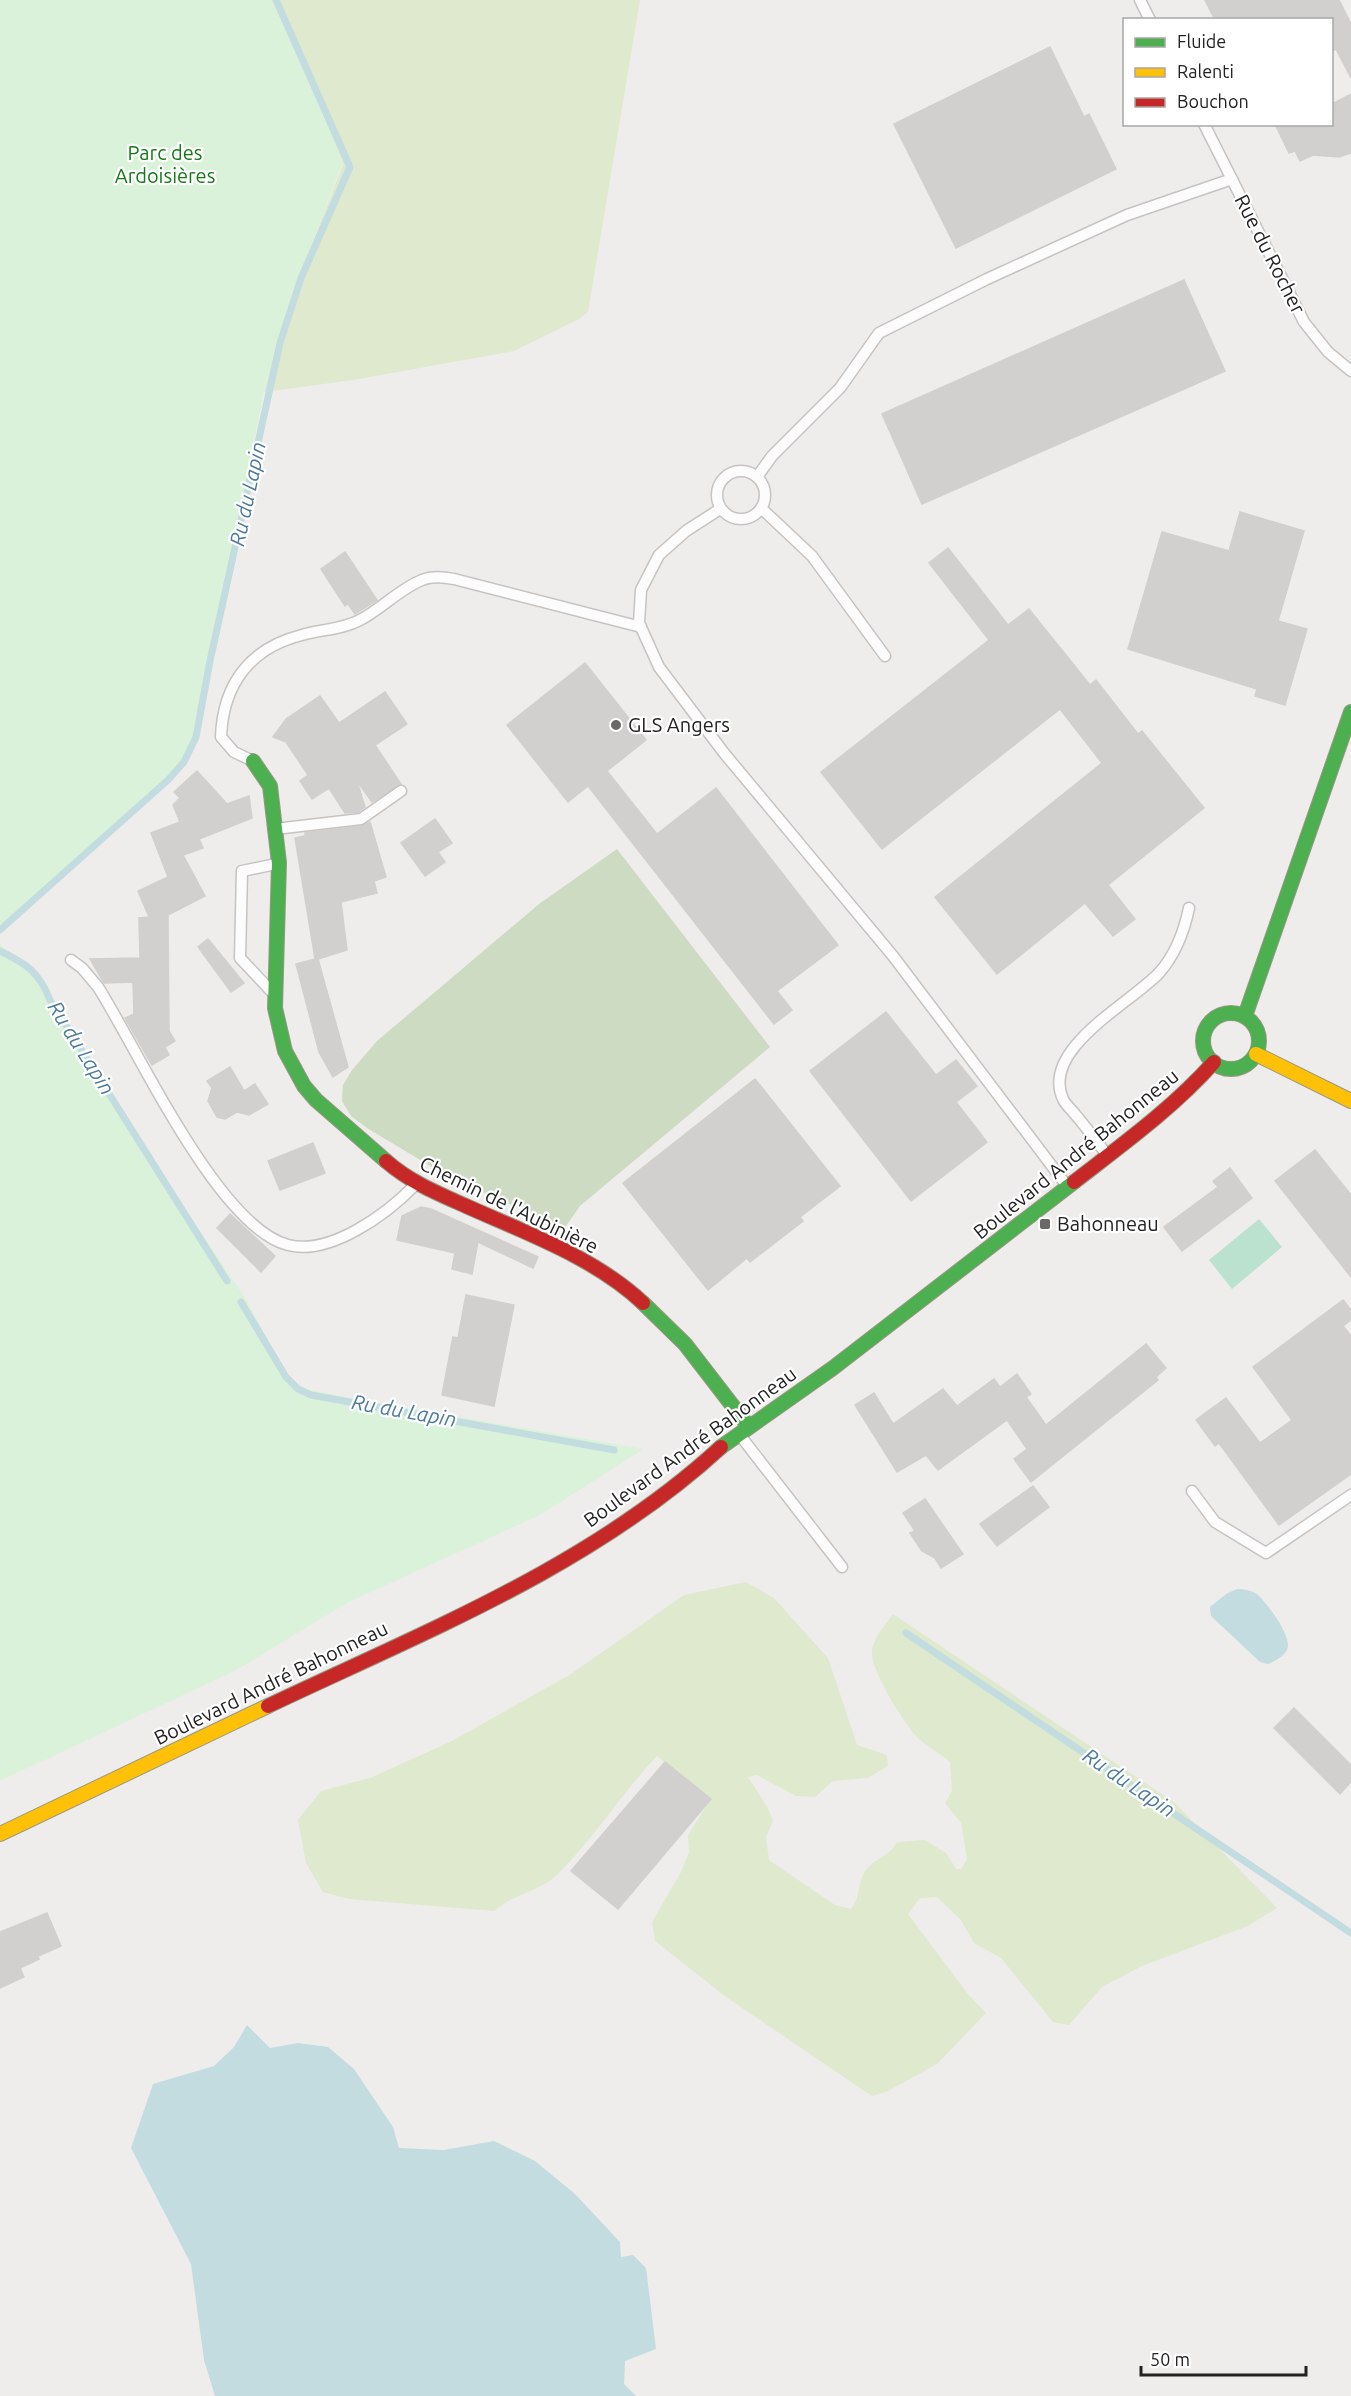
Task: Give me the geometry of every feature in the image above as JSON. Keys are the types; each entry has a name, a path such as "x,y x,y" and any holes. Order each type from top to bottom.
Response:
{"street":[{"path":"1245,1016 1351,712"},
{"name":"Chemin de l'Aubinière","path":"253,761 270,786 279,863 275,1008 285,1051 304,1086 316,1100 389,1164 417,1184 561,1249 609,1277 636,1297 670,1328 699,1361 744,1430"},
{"path":"1234,1012 1245,1016 1258,1032 1260,1043 1256,1054 1249,1063 1239,1068 1229,1069 1214,1062 1204,1049 1203,1038 1206,1027 1213,1019 1223,1014 1234,1012"},
{"path":"1256,1054 1351,1101"},
{"name":"Boulevard André Bahonneau","path":"0,1834 520,1586 598,1539 660,1498 744,1430 842,1361 1069,1188 1189,1090 1214,1062"}],"lane":[{"path":"1140,0 1149,18"},
{"name":"Rue du Rocher","path":"1205,126 1304,322 1328,352 1351,371"},
{"path":"757,477 772,456 840,388 879,333 987,279 1127,215 1232,179"},
{"path":"743,470 757,477 765,484 767,492 761,508 756,513 740,520 726,515 720,509 717,494 725,477 731,472 743,470"},
{"path":"761,508 813,556 885,656"},
{"path":"720,509 686,531 659,555 641,590 639,623 659,667 724,753 893,957 1069,1188"},
{"path":"253,761 234,752 222,737 222,722 229,694 241,672 253,659 267,648 284,640 348,625 422,580 443,577 454,579 641,627"},
{"path":"275,829 362,819 402,791"},
{"path":"276,996 240,958 242,871 279,863"},
{"path":"1108,1156 1063,1099 1060,1077 1062,1066 1075,1044 1146,985 1168,961 1185,927 1189,908"},
{"path":"71,960 98,987 212,1179 234,1204 269,1237 289,1245 302,1247 326,1242 350,1233 374,1220 402,1199 417,1184"},
{"path":"744,1430 842,1567"},
{"path":"1192,1491 1215,1522 1266,1553 1351,1495"}],"green space":[{"name":"Parc des Ardoisières","path":"0,0 278,0 343,162 292,295 265,385 227,579 189,753 176,771 44,888 0,931"},
{"path":"278,0 640,0 588,312 579,319 514,351 353,380 264,392 292,295 343,165"},
{"path":"617,849 770,1047 580,1206 564,1229 445,1175 367,1128 351,1116 342,1101 343,1085 352,1070 377,1041 539,904"},
{"path":"0,943 32,972 150,1157 246,1299 291,1382 306,1389 355,1399 644,1449 540,1515 347,1603 235,1671 0,1781"},
{"path":"1259,1219 1282,1247 1232,1289 1209,1260"},
{"path":"746,1582 774,1598 828,1658 857,1745 887,1755 888,1766 868,1778 833,1781 815,1797 796,1796 757,1775 748,1777 768,1808 773,1821 766,1837 769,1860 835,1905 851,1909 866,1870 890,1851 897,1842 925,1840 946,1853 956,1869 961,1869 967,1859 961,1823 945,1803 952,1791 950,1762 914,1734 891,1700 874,1663 872,1649 879,1633 893,1614 1175,1803 1277,1908 1248,1926 1142,1966 1102,1987 1069,2025 1053,2022 1001,1958 974,1943 961,1920 937,1897 920,1898 908,1914 968,1994 986,2013 937,2064 888,2091 872,2096 726,1997 655,1941 652,1922 681,1872 689,1852 688,1835 710,1800 657,1756 584,1846 558,1874 543,1885 509,1901 494,1911 349,1899 323,1892 306,1863 298,1820 321,1791 370,1778 452,1741 571,1674 684,1595"}],"water":[{"path":"1237,1589 1259,1596 1286,1637 1287,1650 1268,1664 1260,1662 1211,1616 1210,1607 1226,1594"},
{"path":"247,2025 270,2048 298,2043 328,2047 354,2069 393,2127 399,2148 444,2150 494,2141 535,2161 575,2194 620,2242 621,2257 633,2255 646,2268 656,2349 625,2361 624,2384 636,2396 215,2396 204,2360 191,2264 131,2148 153,2084 214,2066 234,2047"}],"building":[{"path":"1205,0 1339,0 1351,24 1351,78 1336,49 1333,50 1333,18 1214,18"},
{"path":"1050,47 1084,117 1089,114 1116,169 956,248 894,124"},
{"path":"1351,94 1351,153 1339,157 1313,155 1300,161 1295,151 1289,153 1276,126 1333,126 1333,103"},
{"path":"1184,280 1225,371 922,504 882,414"},
{"path":"1240,512 1304,531 1278,621 1307,629 1285,705 1255,696 1257,689 1128,649 1162,532 1229,551"},
{"path":"948,548 1008,625 1029,609 1090,685 1096,680 1138,734 1142,731 1204,808 1108,885 1135,919 1113,936 1085,903 997,974 935,897 1102,763 1060,709 882,849 821,772 989,640 929,563"},
{"path":"345,552 377,600 355,614 348,604 345,606 321,569"},
{"path":"585,663 646,740 607,771 657,834 716,788 838,945 777,991 792,1010 774,1024 588,786 568,802 507,725"},
{"path":"385,692 407,724 375,745 401,784 372,802 357,781 365,807 358,812 345,813 329,788 312,799 300,781 308,775 286,742 273,737 286,719 320,696 339,723"},
{"path":"197,771 227,804 249,796 252,818 199,839 203,848 183,855 205,896 168,915 169,1031 175,1041 165,1047 169,1055 152,1065 125,1018 134,1014 133,982 104,983 90,959 140,958 139,918 149,917 138,891 168,877 151,833 180,822 173,805 180,798 174,792"},
{"path":"435,819 452,843 438,852 445,862 425,876 401,843"},
{"path":"370,822 386,877 374,881 377,893 341,902 347,950 318,959 348,1067 333,1077 319,1052 296,964 315,959 295,838 305,836 305,833 362,826"},
{"path":"208,939 244,983 231,992 198,947"},
{"path":"886,1012 936,1075 956,1060 977,1086 956,1102 987,1142 911,1201 810,1071"},
{"path":"230,1067 244,1091 255,1084 268,1104 249,1115 237,1112 225,1119 217,1117 208,1101 212,1088 207,1081"},
{"path":"755,1079 840,1186 800,1217 803,1221 750,1262 747,1258 708,1290 623,1183"},
{"path":"313,1143 325,1173 280,1190 268,1161"},
{"path":"1315,1150 1351,1195 1351,1277 1275,1181"},
{"path":"1230,1168 1252,1198 1182,1251 1164,1227 1218,1187 1213,1181"},
{"path":"421,1207 431,1209 538,1257 533,1268 478,1242 472,1274 452,1269 455,1253 397,1240 402,1216"},
{"path":"230,1214 275,1256 261,1272 217,1228"},
{"path":"466,1295 514,1305 494,1406 442,1395 453,1337 458,1338"},
{"path":"1343,1300 1351,1310 1351,1320 1343,1326 1351,1336 1351,1474 1279,1525 1219,1443 1215,1446 1196,1420 1226,1398 1260,1443 1292,1420 1253,1367"},
{"path":"1146,1344 1166,1368 1156,1377 1158,1380 1031,1482 1014,1459 1027,1449 1007,1420 938,1470 926,1455 897,1472 855,1405 874,1393 893,1424 943,1389 957,1406 994,1379 1000,1387 1017,1374 1031,1394 1026,1397 1046,1425"},
{"path":"1033,1486 1049,1507 997,1546 980,1524"},
{"path":"925,1499 963,1554 941,1568 935,1558 922,1551 910,1533 915,1531 903,1513"},
{"path":"1294,1708 1351,1765 1351,1782 1340,1794 1274,1728"},
{"path":"665,1762 711,1799 618,1909 571,1871"},
{"path":"47,1913 61,1946 38,1956 39,1959 20,1968 24,1977 0,1988 0,1932"}],"waterway":[{"name":"Ru du Lapin","path":"0,930 168,780 184,762 196,737 210,661 280,343 301,278 350,167 276,0"},
{"name":"Ru du Lapin","path":"0,951 25,965 41,982 50,1000 227,1281"},
{"name":"Ru du Lapin","path":"241,1302 286,1377 298,1389 311,1395 614,1450"},
{"name":"Ru du Lapin","path":"906,1633 1351,1933"}],"traffic: fast":[{"path":"1245,1016 1351,712"},
{"path":"253,761 270,786 279,863 275,1008 285,1051 304,1086 316,1100 386,1161"},
{"path":"1231,1013 1242,1015 1251,1021 1257,1030 1259,1041 1257,1052 1251,1061 1242,1067 1231,1069 1220,1067 1211,1061 1205,1052 1203,1041 1205,1030 1211,1021 1220,1015 1231,1013"},
{"path":"721,1447 833,1368 1074,1182"},
{"path":"643,1303 685,1344 749,1427"}],"traffic: slow":[{"path":"1256,1054 1351,1101"},
{"path":"0,1834 268,1706"}],"traffic: jam":[{"path":"1074,1182 1165,1110 1214,1062"},
{"path":"386,1161 424,1186 581,1259 603,1272 643,1303"},
{"path":"268,1706 446,1623 562,1562 618,1527 671,1489 721,1447"}],"place":[{"name":"GLS Angers","path":"616,725"},
{"name":"Bahonneau","path":"1045,1224"}]}
